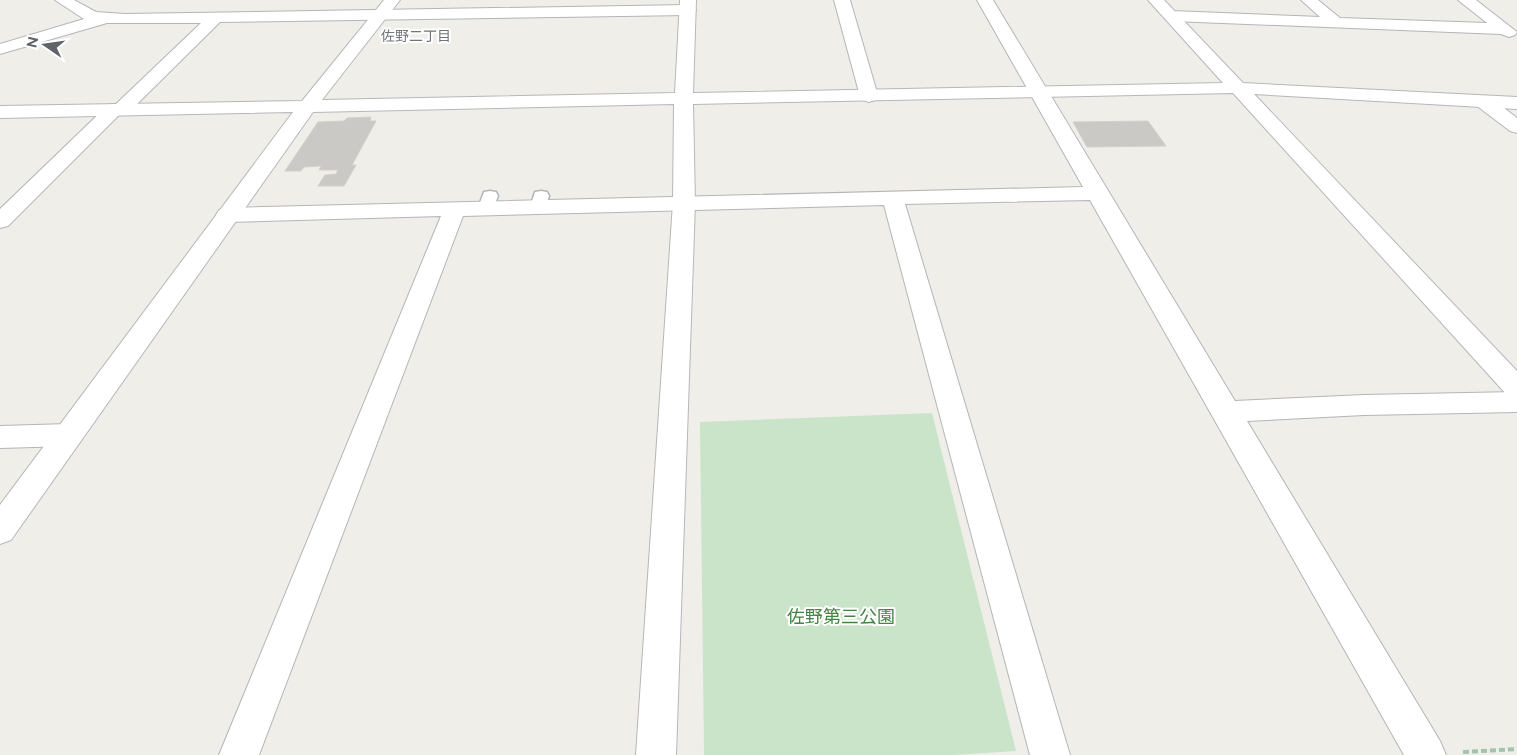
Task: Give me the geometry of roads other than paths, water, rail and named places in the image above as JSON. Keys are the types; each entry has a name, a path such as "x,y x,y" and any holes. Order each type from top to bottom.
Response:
{"street":[{"path":"63,0 92,17 104,18 215,18 386,8 688,5 684,100 684,203 656,755"},
{"path":"842,0 869,96"},
{"path":"985,0 1426,755"},
{"path":"1156,0 1517,388"},
{"path":"1309,0 1337,23"},
{"path":"1466,0 1511,34"},
{"path":"0,49 154,3"},
{"path":"0,530 227,215 308,106 386,8"},
{"path":"1172,16 1337,23 1511,34"},
{"path":"0,221 215,18"},
{"path":"0,112 1236,88 1517,103"},
{"path":"1484,102 1517,127"},
{"path":"227,215 455,208 488,202 684,203 1098,193"},
{"path":"893,199 1050,755"},
{"path":"239,755 455,208"},
{"path":"1226,412 1364,405 1517,402"},
{"path":"0,437 69,436"}],"district":[{"name":"佐野二丁目","path":"416,36"}],"park label":[{"name":"佐野第三公園","path":"841,617"}]}
